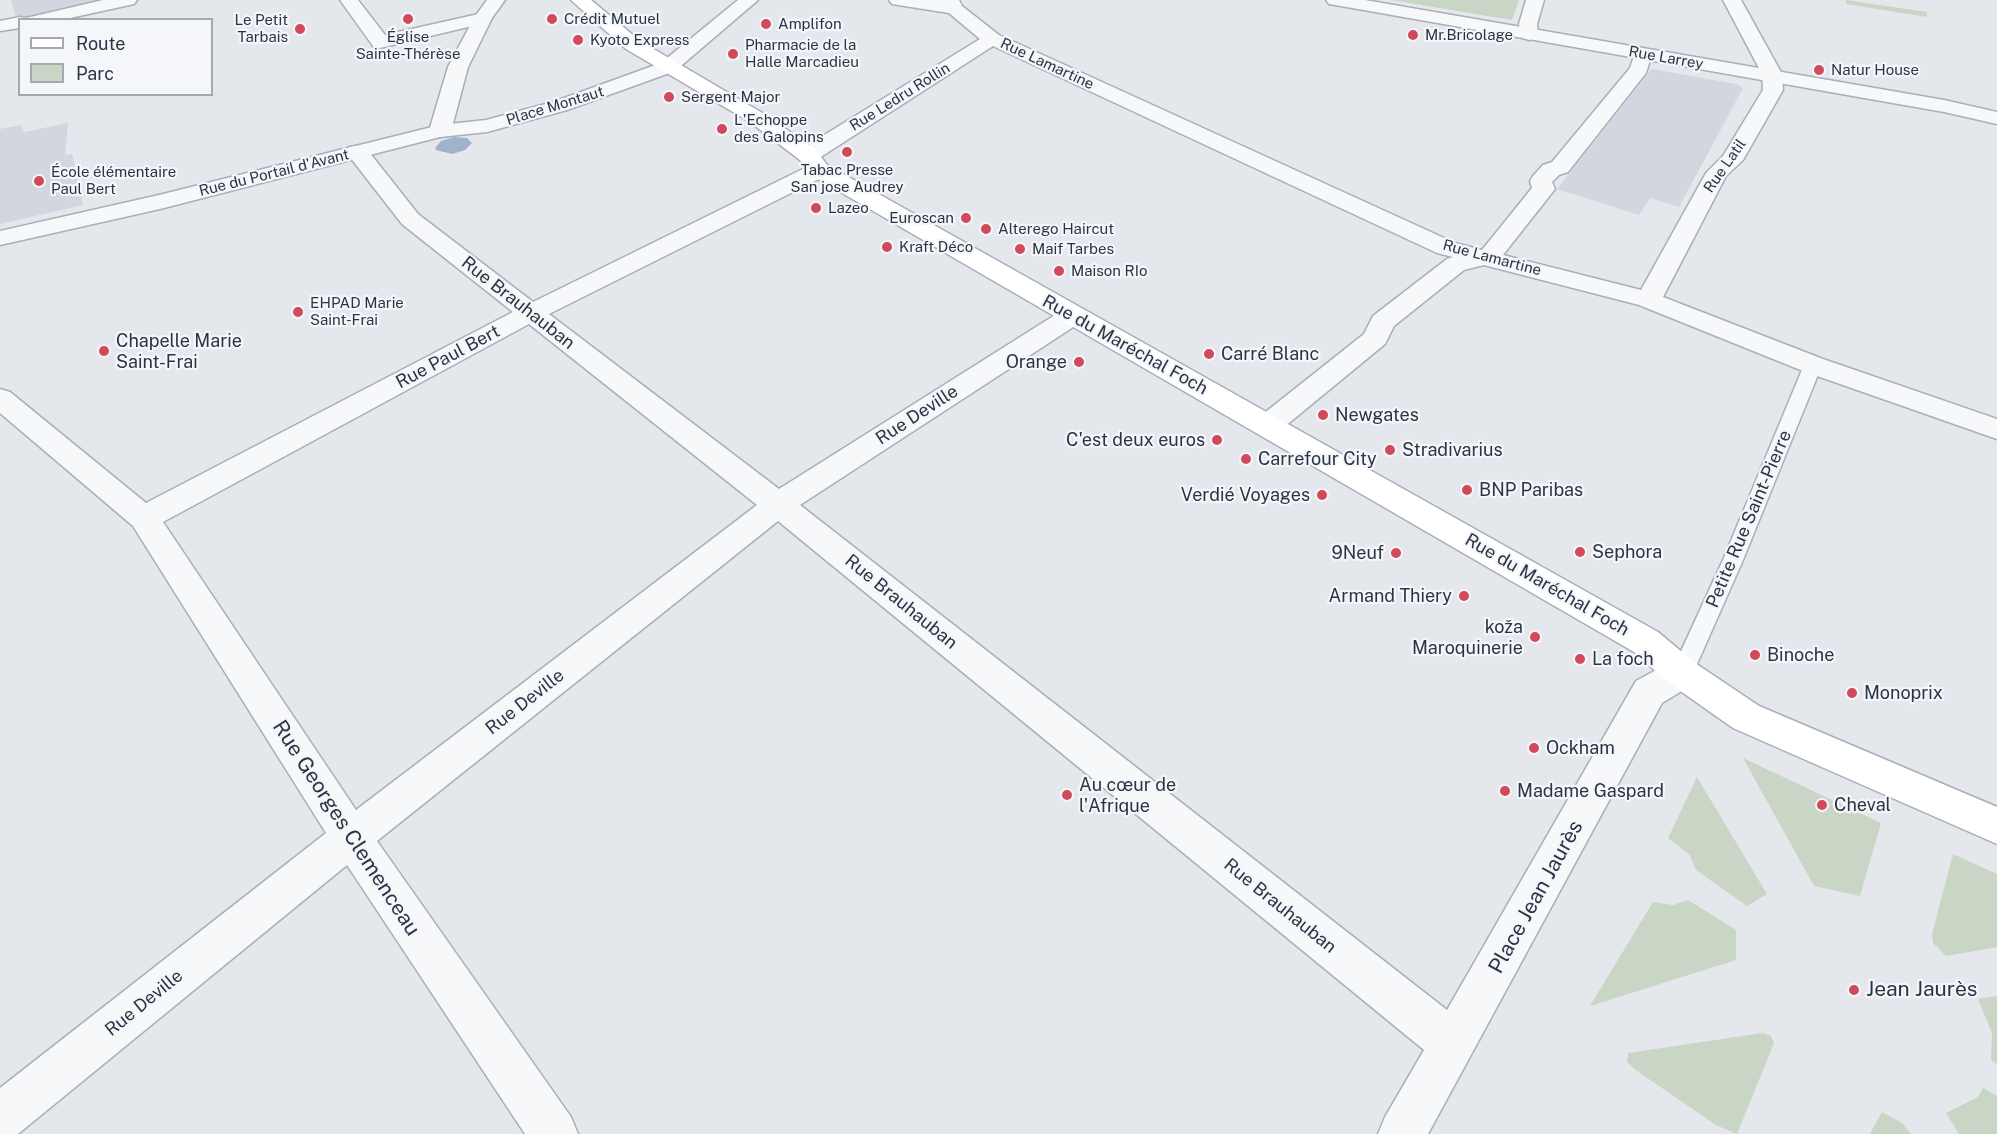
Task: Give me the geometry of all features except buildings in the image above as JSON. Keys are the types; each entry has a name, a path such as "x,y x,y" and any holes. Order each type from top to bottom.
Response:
{"main road":[{"name":"Rue du Maréchal Foch","path":"580,0 633,45 757,118 813,162 1072,316 1268,425 1646,642 1682,673 1746,717 1997,826"},
{"name":"Rue du Maréchal Foch","path":"1682,673 1732,685 1888,758 1997,802"}],"street":[{"path":"43,18 128,0"},
{"path":"349,0 380,42 480,23"},
{"path":"440,131 446,117 458,67 480,23 496,0"},
{"name":"Place Montaut","path":"440,131 487,126 521,118 668,67 749,0"},
{"path":"898,0 952,5"},
{"name":"Rue Larrey","path":"1335,0 1944,106 1997,118"},
{"path":"1529,34 1528,24 1534,0"},
{"path":"1732,0 1773,77"},
{"name":"Rue Lamartine","path":"952,5 993,39 1446,248 1489,257 1648,300 1813,365 1997,429"},
{"path":"0,27 18,22"},
{"name":"Rue Ledru Rollin","path":"813,162 993,39"},
{"path":"1268,425 1376,338 1382,322 1456,264 1489,257 1544,189 1541,181 1551,170 1560,167 1640,69 1643,54"},
{"name":"Rue Latil","path":"1648,300 1711,183 1717,173 1732,160 1773,90 1773,77"},
{"name":"Rue du Portail d'Avant","path":"0,238 160,202 440,131"},
{"name":"Rue Brauhauban","path":"357,152 410,219 778,505 1453,1044"},
{"name":"Rue Paul Bert","path":"144,518 813,162"},
{"name":"Rue Deville","path":"0,1118 353,836 778,505 1072,316"},
{"name":"Rue Georges Clemenceau","path":"0,398 144,518 388,891 554,1134"},
{"name":"Place Jean Jaurès","path":"1402,1134 1649,692 1682,673"}],"lane":[{"name":"Petite Rue Saint-Pierre","path":"1682,673 1733,560 1813,365"}],"shaded area":[{"path":"11,0 108,0 18,18 16,19"},
{"path":"1652,69 1736,84 1743,88 1679,207 1650,198 1639,215 1557,189"},
{"name":"École élémentaire Paul Bert","path":"68,123 65,155 72,154 83,205 0,224 0,129 21,125 24,132"}],"green space":[{"path":"1391,0 1519,0 1512,20"},
{"path":"1846,0 1927,12 1927,17 1846,4"},
{"path":"1743,758 1881,823 1860,896 1814,886"},
{"path":"1697,777 1767,894 1747,906 1696,870 1689,854 1668,838"},
{"path":"1953,854 1997,874 1997,947 1946,956 1933,943 1932,934"},
{"path":"1688,900 1736,930 1736,960 1590,1006 1653,902 1673,905"},
{"path":"1997,996 1997,1064 1991,1060 1992,1033 1978,999"},
{"path":"1763,1033 1771,1036 1774,1043 1737,1134 1716,1125 1627,1062 1628,1053"},
{"path":"1983,1088 1997,1096 1997,1134 1959,1134 1946,1113 1978,1097"},
{"path":"1882,1112 1902,1123 1911,1134 1870,1134"}],"water":[{"path":"454,137 467,138 472,143 465,150 452,154 436,150 435,148 441,141"}],"place":[{"name":"Église Sainte-Thérèse","path":"408,19"},
{"name":"Crédit Mutuel","path":"552,19"},
{"name":"Amplifon","path":"766,24"},
{"name":"Le Petit Tarbais","path":"300,29"},
{"name":"Mr.Bricolage","path":"1413,35"},
{"name":"Kyoto Express","path":"578,40"},
{"name":"Pharmacie de la Halle Marcadieu","path":"733,54"},
{"name":"Natur House","path":"1819,70"},
{"name":"Sergent Major","path":"669,97"},
{"name":"L'Echoppe des Galopins","path":"722,129"},
{"name":"Tabac Presse San jose Audrey","path":"847,152"},
{"name":"École élémentaire Paul Bert","path":"39,181"},
{"name":"Lazeo","path":"816,208"},
{"name":"Euroscan","path":"966,218"},
{"name":"Alterego Haircut","path":"986,229"},
{"name":"Kraft Déco","path":"887,247"},
{"name":"Maif Tarbes","path":"1020,249"},
{"name":"Maison RIo","path":"1059,271"},
{"name":"EHPAD Marie Saint-Frai","path":"298,312"},
{"name":"Chapelle Marie Saint-Frai","path":"104,351"},
{"name":"Carré Blanc","path":"1209,354"},
{"name":"Orange","path":"1079,362"},
{"name":"Newgates","path":"1323,415"},
{"name":"C'est deux euros","path":"1217,440"},
{"name":"Stradivarius","path":"1390,450"},
{"name":"Carrefour City","path":"1246,459"},
{"name":"BNP Paribas","path":"1467,490"},
{"name":"Verdié Voyages","path":"1322,495"},
{"name":"Sephora","path":"1580,552"},
{"name":"9Neuf","path":"1396,553"},
{"name":"Armand Thiery","path":"1464,596"},
{"name":"koža Maroquinerie","path":"1535,637"},
{"name":"Binoche","path":"1755,655"},
{"name":"La foch","path":"1580,659"},
{"name":"Monoprix","path":"1852,693"},
{"name":"Ockham","path":"1534,748"},
{"name":"Madame Gaspard","path":"1505,791"},
{"name":"Au cœur de l'Afrique","path":"1067,795"},
{"name":"Cheval","path":"1822,805"},
{"name":"Jean Jaurès","path":"1854,990"}]}
